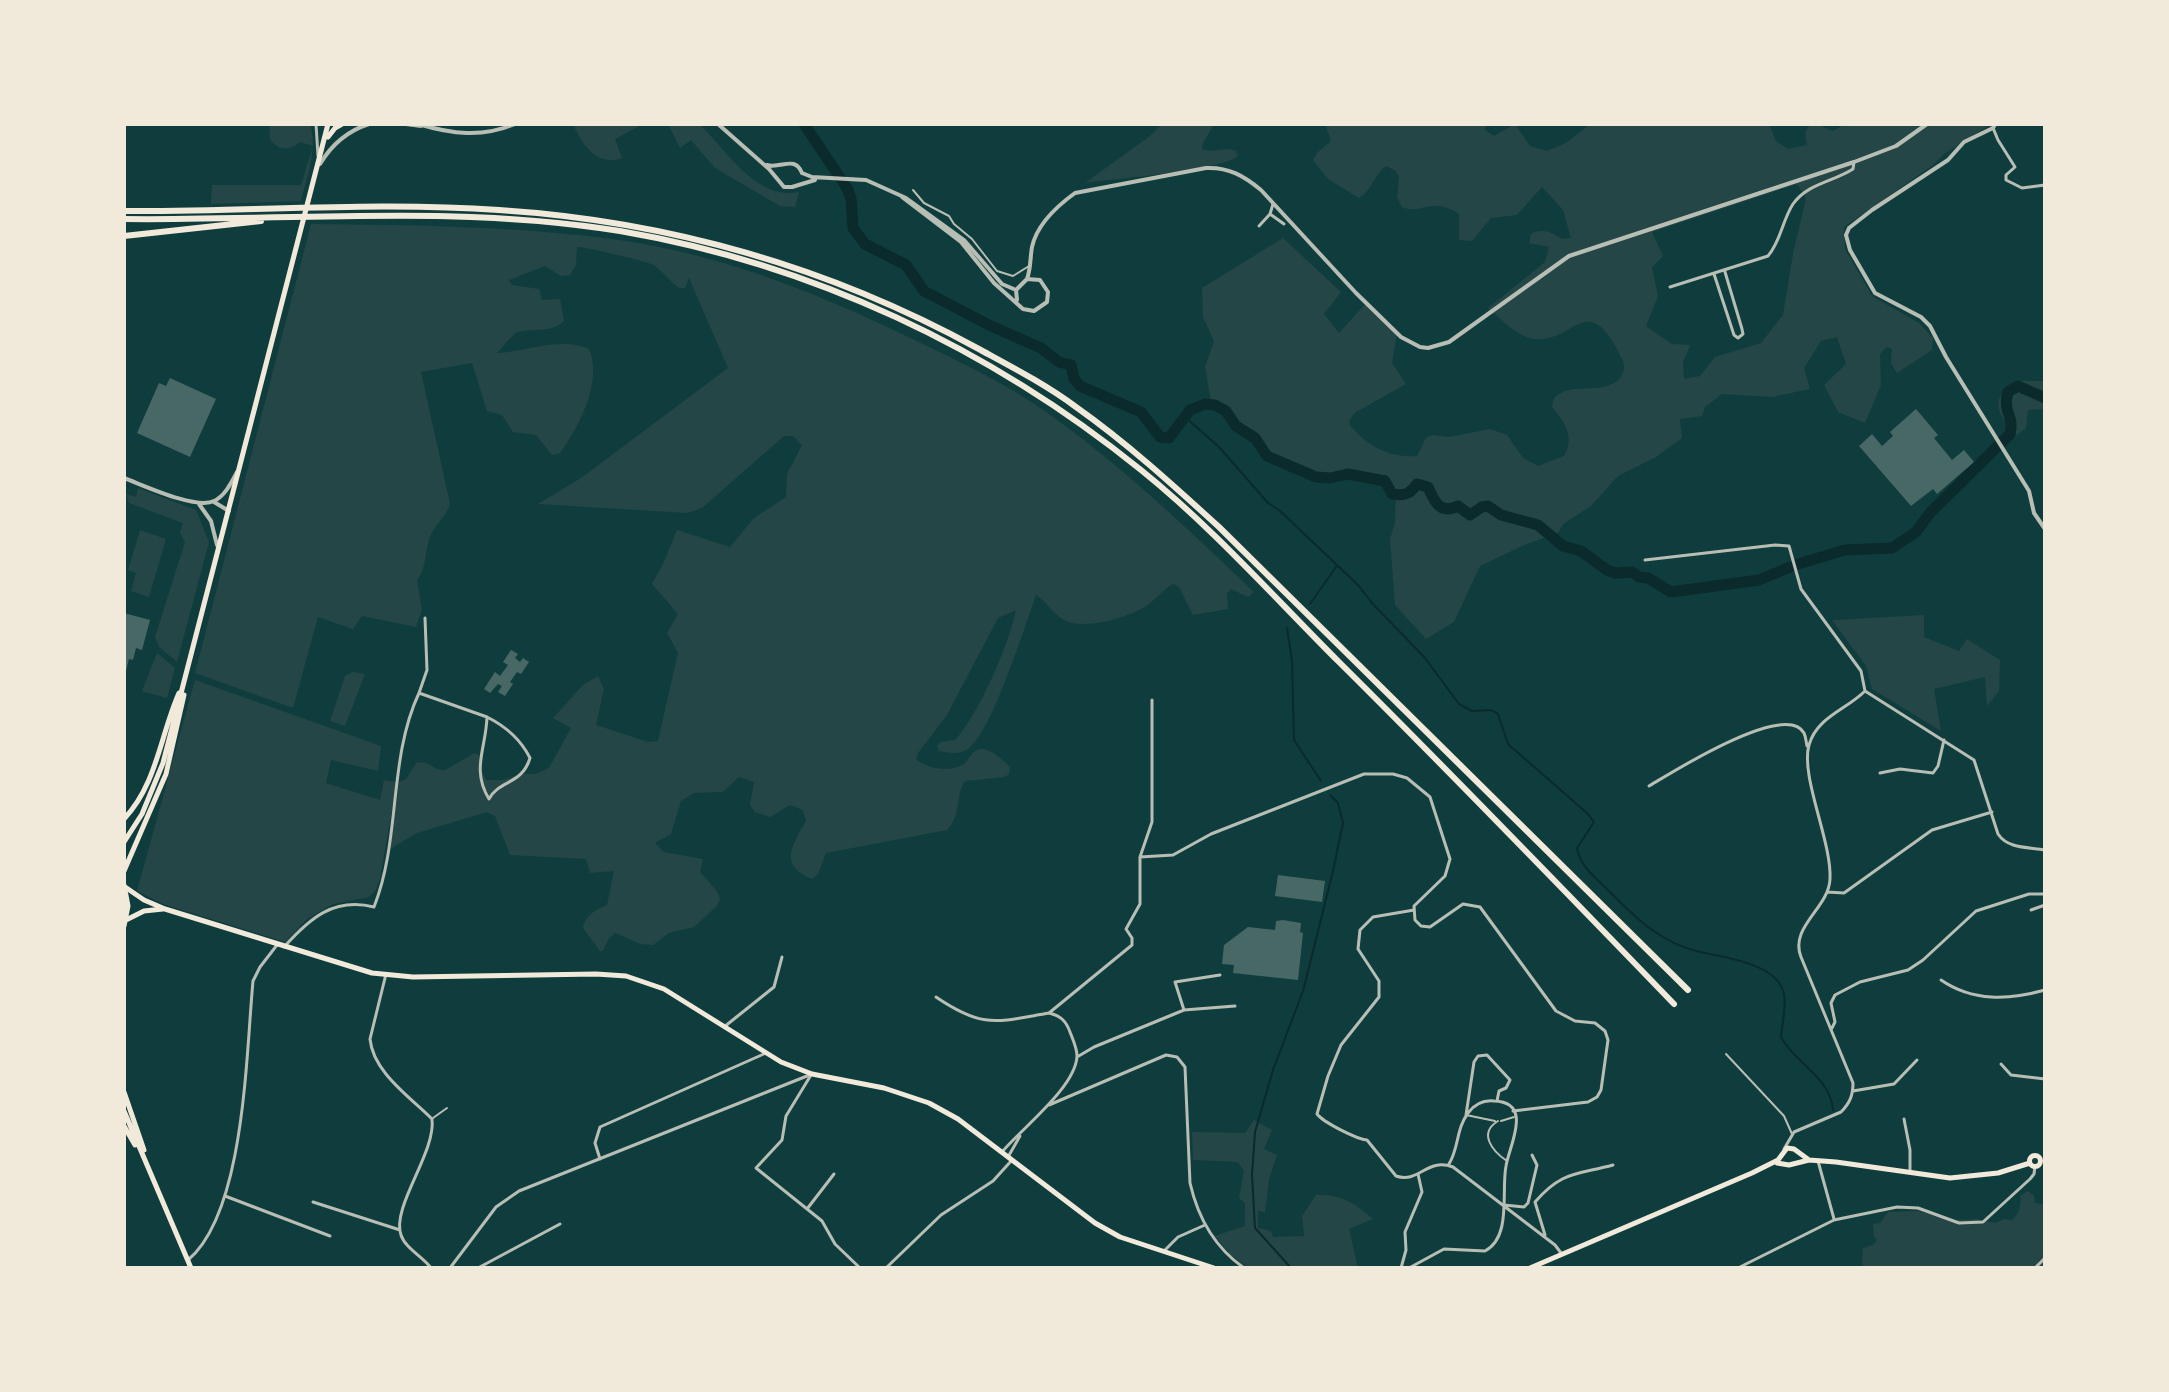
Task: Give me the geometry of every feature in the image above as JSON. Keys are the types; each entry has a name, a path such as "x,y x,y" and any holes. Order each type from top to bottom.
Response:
{"highway":[{"path":"319,213 451,207 577,216 712,242 854,289 929,322 1005,363 1073,405 1162,474 1688,990"},
{"path":"124,211 139,215"},
{"path":"124,236 298,213"},
{"path":"124,219 139,215 319,213 503,217 560,223 654,238 723,254 826,287 896,316 969,353 1067,413 1145,473 1214,537 1412,734 1674,1004"}],"main road":[{"path":"124,842 142,814 157,780 219,552 328,124"},
{"path":"325,142 332,130 342,124"},
{"path":"124,819 139,801 152,776 171,713 186,677"},
{"path":"124,871 166,774 183,710 186,677"},
{"path":"124,886 144,900 165,909 362,970 413,977 596,974 626,976 664,989 781,1062 812,1074 884,1088 929,1103 958,1119 1095,1223 1120,1237 1214,1268"},
{"path":"124,886 128,906 125,923"},
{"path":"125,923 144,911 165,909"},
{"path":"124,1092 151,1173"},
{"path":"124,1111 191,1268"},
{"path":"124,1126 151,1173"},
{"path":"1782,1160 1784,1149 1796,1150 1809,1160"},
{"path":"1795,1163 1796,1150"},
{"path":"1782,1160 1789,1165 1809,1160 1836,1162 1950,1178 1974,1177 2040,1164 2043,1156"},
{"path":"1530,1268 1782,1160"}],"street":[{"path":"316,124 318,166"},
{"path":"318,166 346,134 369,124"},
{"path":"406,124 478,134 515,124"},
{"path":"418,124 431,128"},
{"path":"718,124 788,188 825,177"},
{"path":"1016,290 1027,279 1033,242 1039,229 1061,204 1082,189 1212,168 1228,170 1246,178 1273,204 1401,337 1420,347 1437,347 1449,342 1569,256 1854,162 1896,146 1927,124"},
{"path":"2045,185 2022,188 2006,180 2006,175 2015,167 1994,126 1964,142 1948,160 1872,210 1849,228 1846,235 1850,250 1875,293 1921,317 1930,326 2029,491 2034,513 2045,529"},
{"path":"1670,287 1768,256 1797,200 1817,185 1853,169 1854,162"},
{"path":"761,163 773,167 794,163 802,173 812,177 866,180 902,197 957,234 1002,284 1016,290"},
{"path":"777,178 782,165"},
{"path":"799,183 802,173"},
{"path":"913,190 924,203 949,216 997,271 1013,276 1030,267"},
{"path":"902,197 961,242 994,283 1029,311 1044,306 1048,292 1030,267"},
{"path":"1259,226 1270,214 1273,204"},
{"path":"1270,214 1284,224"},
{"path":"1714,274 1734,335 1738,338 1743,334 1725,270"},
{"path":"1027,279 1038,279"},
{"path":"1016,290 1017,300"},
{"path":"1728,313 1736,311"},
{"path":"124,478 199,504 213,502 227,489 238,470"},
{"path":"213,502 229,511"},
{"path":"199,504 211,521 219,552"},
{"path":"1645,560 1789,546 1801,589 1861,671 1865,691 1974,760 1998,834 2006,843 2045,850"},
{"path":"188,1260 215,1225 225,1196 238,1136 253,981 260,967 300,929 326,912 349,903 374,907 383,878 403,745 427,670 425,618"},
{"path":"1808,750 1813,734 1823,720 1855,701 1865,691"},
{"path":"419,693 487,717 524,746 530,758 527,769 492,793 489,799 482,787 479,768 487,717"},
{"path":"1049,1013 1132,945 1132,938 1126,929 1140,904 1140,857 1152,822 1152,700"},
{"path":"1649,786 1705,753 1769,726 1789,724 1804,733 1829,869 1827,892 1802,932 1798,951 1853,1083 1853,1091 1841,1112 1794,1132 1784,1149"},
{"path":"1880,773 1900,769 1933,773 1944,740"},
{"path":"1140,857 1173,855 1211,834 1364,774 1393,774 1420,786 1430,797 1450,859 1445,876 1417,903 1413,915 1417,923 1430,927 1463,904 1480,907 1556,1011 1575,1021 1595,1023 1605,1031 1608,1040 1601,1090 1597,1097 1588,1102 1514,1114 1493,1123 1488,1131 1488,1142 1496,1154 1507,1161"},
{"path":"1827,892 1844,893 1932,830 1992,812"},
{"path":"1831,1029 1835,1022 1832,999 1839,993 1860,982 1908,970 1976,911 2029,894 2045,894"},
{"path":"2031,910 2045,905"},
{"path":"1414,910 1373,917 1360,930 1358,949 1379,981 1379,997 1341,1045 1317,1114 1324,1121 1367,1140 1396,1176 1407,1178 1434,1164 1449,1164 1561,1253"},
{"path":"724,1027 774,987 782,957"},
{"path":"386,974 370,1039 373,1055 380,1067 432,1119 433,1127 401,1214 400,1230 404,1241 431,1268"},
{"path":"1184,1010 1175,982 1220,975"},
{"path":"1941,980 1962,993 1974,996 2015,998 2045,990"},
{"path":"936,997 965,1015 987,1022 1049,1013 1062,1018 1067,1025 1077,1057 1071,1076 1002,1152"},
{"path":"1077,1057 1184,1010 1235,1006"},
{"path":"600,1159 595,1143 600,1127 766,1053"},
{"path":"1726,1054 1784,1116 1796,1150"},
{"path":"1046,1107 1166,1055 1177,1057 1185,1067 1190,1183 1205,1225 1218,1246 1244,1268"},
{"path":"1449,1164 1466,1115 1474,1062 1478,1056 1487,1055 1510,1080 1506,1088 1499,1091 1497,1101"},
{"path":"1853,1091 1894,1084 1917,1060"},
{"path":"2001,1064 2011,1075 2045,1079"},
{"path":"450,1268 496,1207 519,1191 812,1074"},
{"path":"812,1074 786,1116 782,1140 756,1168 822,1221 835,1244 860,1268"},
{"path":"1409,1268 1444,1249 1480,1252 1489,1249 1499,1234 1507,1161 1517,1130 1514,1114 1509,1106 1497,1101 1481,1103 1466,1115"},
{"path":"432,1119 447,1108"},
{"path":"1466,1115 1498,1121"},
{"path":"1904,1119 1910,1150 1910,1174"},
{"path":"886,1268 941,1215 993,1181 1010,1159 1020,1135"},
{"path":"1504,1205 1524,1207 1528,1203 1537,1165 1532,1155"},
{"path":"1818,1161 1834,1220"},
{"path":"1547,1239 1535,1209 1535,1202 1540,1196 1563,1176 1613,1165"},
{"path":"1738,1268 1834,1220 1908,1207 1959,1223 1983,1222 2034,1174 2033,1165"},
{"path":"807,1209 834,1174"},
{"path":"1401,1268 1406,1250 1405,1232 1422,1192 1418,1174"},
{"path":"225,1196 330,1236"},
{"path":"313,1202 400,1230"},
{"path":"478,1268 560,1224"},
{"path":"1164,1252 1178,1237 1205,1225"},
{"path":"2035,1268 2045,1258"}],"shaded area":[{"path":"269,124 310,124 313,146 300,142 280,148 270,139"},
{"path":"573,124 643,124 615,139 622,158 613,160 591,152"},
{"path":"668,124 699,124 756,181 783,193 799,192 795,207 780,206 715,168 691,140 680,148"},
{"path":"1162,124 1214,124 1202,149 1227,149 1236,151 1238,156 1190,170 1085,183 1150,136"},
{"path":"1325,124 1487,124 1485,130 1494,136 1515,124 1530,146 1547,151 1566,143 1590,124 1769,124 1776,141 1788,149 1807,145 1805,132 1810,125 1833,131 1845,124 1991,124 1944,154 1844,227 1845,249 1872,296 1919,323 1933,338 1932,350 1897,373 1891,363 1892,349 1887,347 1880,354 1881,385 1865,423 1838,412 1824,385 1846,364 1837,337 1821,341 1804,368 1810,389 1772,397 1722,394 1705,407 1702,416 1680,419 1682,438 1656,457 1618,476 1591,506 1563,524 1559,532 1480,566 1454,622 1426,639 1395,605 1390,539 1395,523 1396,491 1382,479 1358,471 1319,474 1267,453 1222,406 1211,402 1205,367 1214,341 1203,317 1202,288 1283,238 1341,292 1324,314 1339,333 1367,302 1397,333 1392,363 1406,384 1356,412 1349,420 1356,432 1371,445 1397,455 1417,456 1426,438 1432,435 1449,437 1490,429 1507,435 1523,458 1538,466 1564,456 1568,436 1552,407 1554,398 1569,390 1610,385 1621,376 1624,365 1610,337 1590,322 1548,338 1534,339 1515,331 1488,308 1545,262 1549,247 1529,243 1531,234 1543,231 1562,239 1571,238 1563,210 1542,187 1517,215 1491,218 1472,241 1459,240 1459,214 1441,206 1402,207 1397,197 1399,177 1396,171 1386,166 1359,198 1328,179 1313,160 1331,141","holes":["1797,184 1806,198 1783,315 1761,343 1715,357 1700,376 1684,379 1683,363 1690,345 1672,344 1646,326 1658,296 1652,267 1663,256 1652,232"]},
{"path":"313,147 301,201 211,204 212,185 301,185"},
{"path":"311,224 504,229 619,240 699,256 815,295 958,361 1035,404 1129,477 1254,592 1248,597 1231,589 1227,593 1228,609 1193,615 1179,587 1173,584 1131,614 1083,624 1064,620 1036,595 1007,677 978,738 959,753 939,751 937,746 941,742 955,740 974,714 1000,659 1016,610 998,618 947,715 918,753 916,759 921,762 946,769 959,767 981,749 995,754 1010,767 1005,777 965,781 955,817 947,830 826,853 818,874 812,879 801,873 791,861 796,838 806,821 803,810 790,805 770,817 755,812 750,805 754,782 739,777 723,792 694,793 681,801 671,834 655,843 664,852 703,859 700,872 717,891 720,899 717,906 694,927 669,933 653,945 641,944 615,933 600,951 583,928 589,916 607,905 614,871 590,873 586,859 510,855 495,816 487,812 417,833 390,849 399,782 406,779 416,763 445,770 475,753 482,757 481,768 486,780 536,774 549,768 571,728 553,718 583,685 598,676 604,689 596,725 648,742 658,741 678,653 667,633 678,614 652,584 677,530 730,547 754,518 786,497 787,474 802,445 793,436 784,436 702,508 688,513 538,504 581,478 728,368 689,278 685,288 679,288 654,265 577,247 576,265 570,275 561,276 545,266 509,280 512,285 539,289 542,300 560,299 564,321 553,328 515,333 497,353 555,344 589,349 593,362 591,389 575,430 560,453 552,455 536,435 513,432 502,415 487,411 472,363 421,372 450,504 430,537 417,580 422,610 416,627 362,616 353,629 318,617 293,708 195,673"},
{"path":"2020,381 2045,381 2045,409 2028,410 2026,428 2017,435 2004,419 1998,403 2003,394"},
{"path":"138,488 196,510 209,542 177,662 159,647 155,637 185,542 180,533 183,523 129,503 126,494 136,497"},
{"path":"140,530 166,539 149,597 131,591 136,573 128,570"},
{"path":"1924,615 1924,637 1959,651 1967,639 2000,660 1999,691 1987,706 1985,677 1934,689 1941,731 1872,689 1866,666 1832,620"},
{"path":"157,653 175,668 167,698 142,691"},
{"path":"353,672 365,674 345,726 330,721 345,676"},
{"path":"195,680 381,746 378,771 331,760 326,783 380,800 384,780 397,782 380,878 376,890 369,897 333,904 307,919 285,942 163,904 137,891"},
{"path":"1254,1120 1272,1130 1264,1149 1277,1155 1269,1179 1265,1212 1258,1211 1258,1228 1271,1231 1273,1237 1304,1236 1302,1216 1316,1195 1347,1201 1373,1219 1349,1229 1358,1268 1248,1268 1230,1254 1215,1236 1245,1226 1245,1203 1239,1198 1244,1171 1238,1162 1193,1160 1192,1132 1245,1133"},
{"path":"2028,1191 2034,1196 2035,1203 2045,1204 2045,1268 1864,1268 1862,1264 1863,1248 1877,1240 1873,1224 1880,1223 1888,1212 1919,1211 1954,1220 1977,1219 1995,1223 2012,1220 2019,1209 2020,1196"}],"building":[{"path":"170,378 216,399 190,457 137,433 159,383 166,386"},
{"path":"1916,409 1938,435 1934,438 1952,460 1964,450 1974,462 1937,494 1933,489 1911,506 1859,446 1872,434 1882,446 1893,436 1890,432"},
{"path":"124,613 150,620 142,650 136,648 125,675"},
{"path":"511,650 518,654 515,658 520,662 523,658 529,662 521,674 517,672 505,696 498,692 502,686 498,684 490,693 484,689 495,672 500,676 508,665 503,662"},
{"path":"1278,875 1325,881 1322,902 1275,896"},
{"path":"1276,921 1301,923 1300,932 1303,933 1298,980 1233,973 1234,965 1222,964 1224,945 1248,927 1275,930"}],"waterway":[{"path":"804,124 847,188 853,228 865,244 906,265 924,291 1041,348 1059,362 1071,365 1074,379 1080,386 1141,412 1160,437 1169,438 1190,410 1205,404 1215,405 1226,411 1236,426 1255,438 1267,456 1316,477 1348,474 1385,481 1392,494 1397,495 1407,494 1417,484 1428,487 1435,502 1442,508 1458,506 1470,515 1488,506 1501,515 1538,525 1563,546 1581,551 1607,570 1632,572 1671,592 1759,580 1790,567"},
{"path":"1798,564 1845,550 1892,548 1916,532 1930,513 2010,434 2011,423 2006,405 2008,392 2018,386 2045,398"},
{"path":"1185,417 1220,448 1268,503 1359,586 1425,658 1459,704 1472,711 1491,710 1498,714 1508,744 1588,814 1594,822 1577,848 1581,860 1626,908 1672,942 1685,948 1746,962 1776,979 1785,999 1781,1037 1826,1088 1833,1110"},
{"path":"1310,604 1336,567"},
{"path":"1287,628 1292,661 1294,740 1321,781"},
{"path":"1291,1268 1255,1228 1252,1175 1255,1132 1273,1070 1303,991 1333,871 1343,823 1338,803 1330,795"}]}
